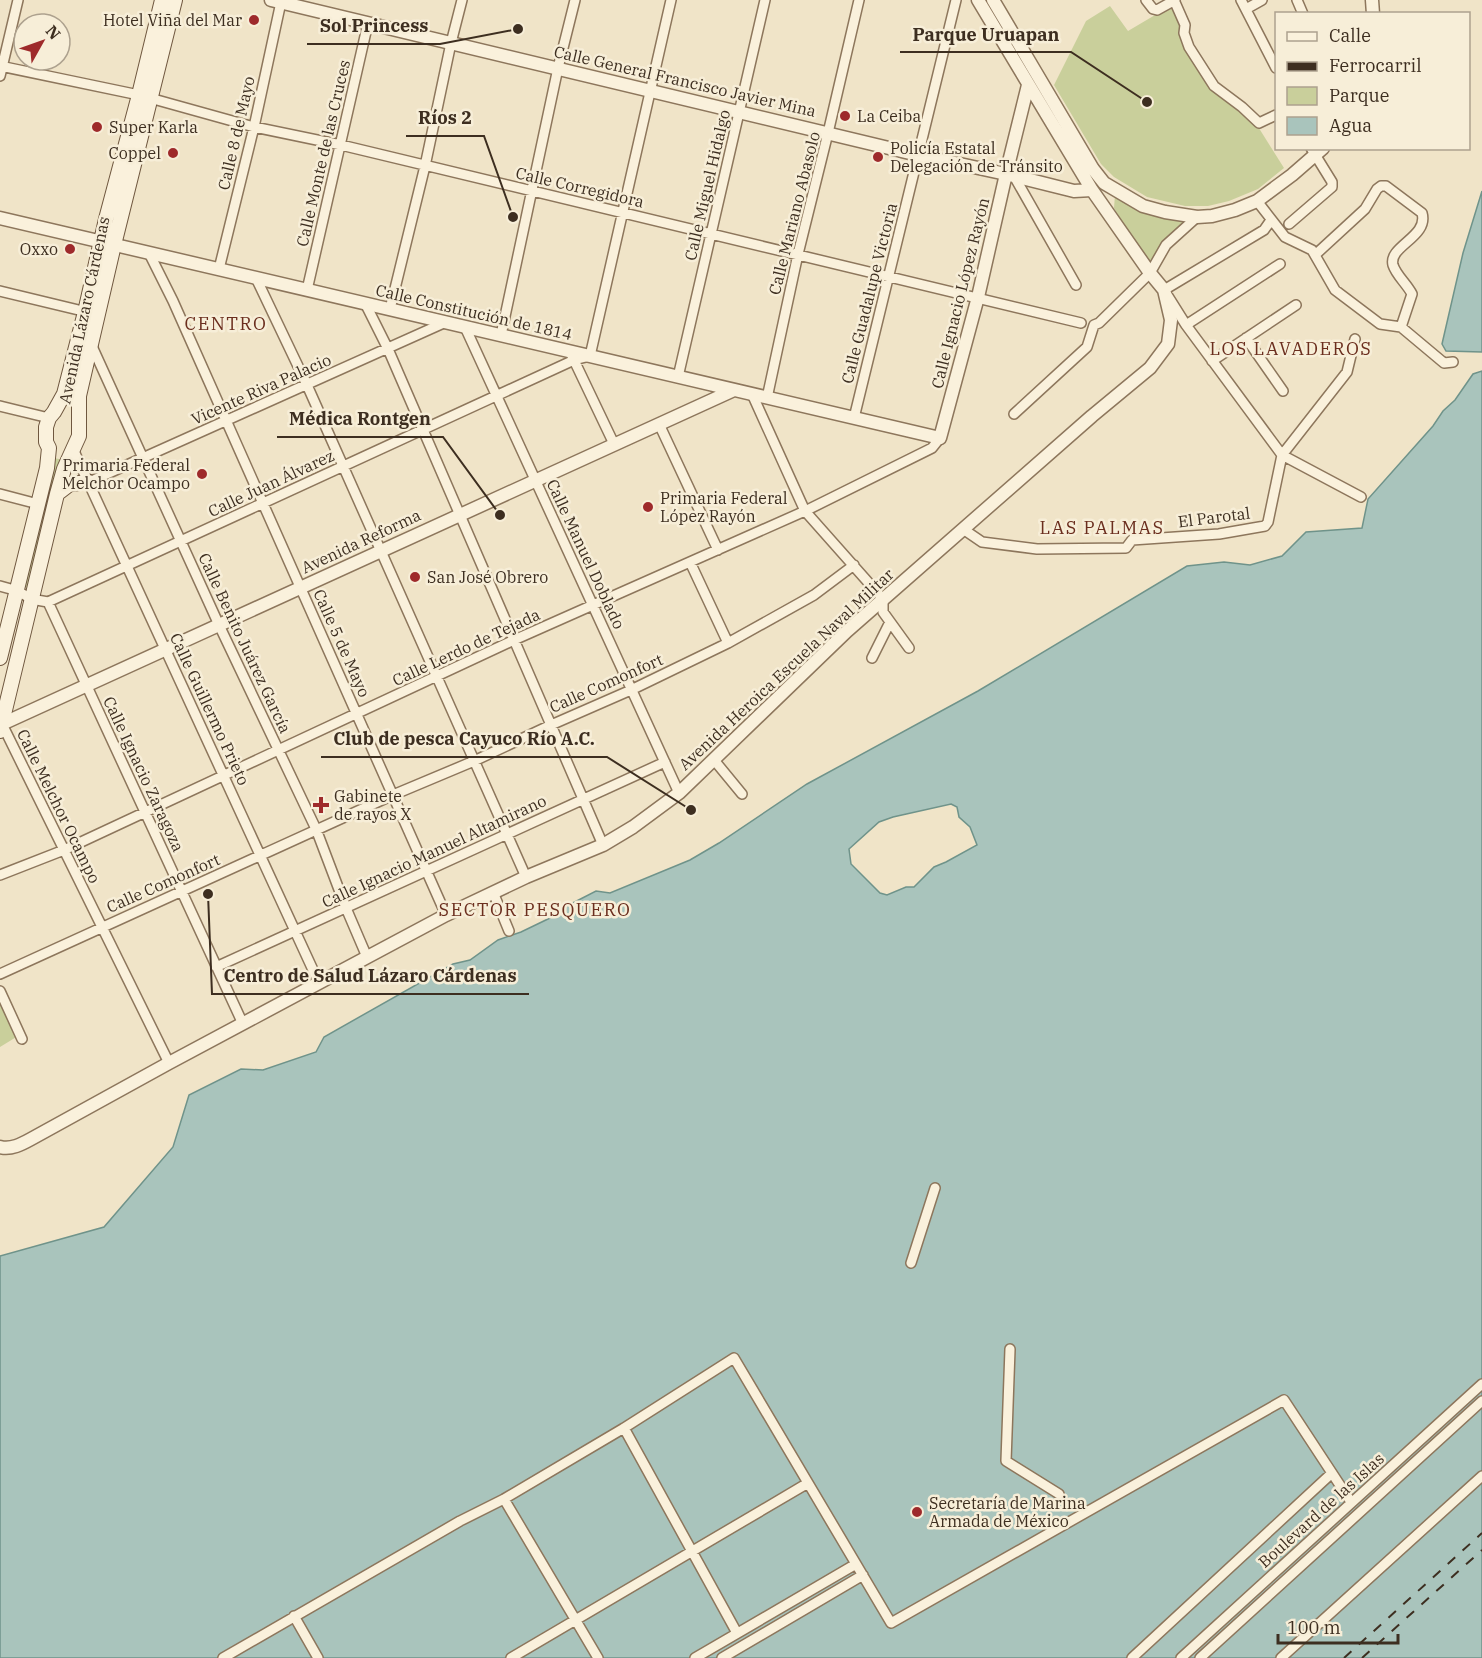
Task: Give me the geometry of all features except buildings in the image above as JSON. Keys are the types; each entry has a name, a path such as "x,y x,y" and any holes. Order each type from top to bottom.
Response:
{"main road":[{"name":"Avenida Lázaro Cárdenas","path":"145,97 162,0"},
{"name":"Avenida Lázaro Cárdenas","path":"0,658 47,468 49,448 45,435 52,415 64,394 92,313 145,97 175,0"},
{"name":"Avenida Lázaro Cárdenas","path":"1,726 57,494 64,469 79,436 79,396 92,344 92,313"},
{"path":"52,415 65,409 74,413 78,418"},
{"path":"49,448 62,455 67,454 73,448"},
{"path":"57,494 70,484 89,482"}],"street":[{"path":"1,70 18,0"},
{"path":"328,14 331,0"},
{"path":"390,309 462,0"},
{"path":"501,335 558,68 575,0"},
{"path":"590,356 671,0"},
{"name":"Calle Miguel Hidalgo","path":"684,378 710,234 765,0"},
{"name":"Calle Mariano Abasolo","path":"767,398 798,254 859,0"},
{"name":"Calle Guadalupe Victoria","path":"854,418 956,0"},
{"name":"Avenida Heroica Escuela Naval Militar","path":"0,1148 19,1145 31,1139 446,915 526,877 603,845 633,827 679,793 847,631 1150,368 1168,344 1171,320 1164,290 1092,190 978,0"},
{"path":"993,0 1093,169 1104,183 1143,206 1197,217 1212,216 1235,210 1264,197 1316,151 1332,182 1332,187 1289,224"},
{"path":"1146,0 1157,10 1174,0 1185,25 1184,33 1189,48 1214,86 1259,123 1275,115"},
{"path":"1262,0 1244,5 1275,66"},
{"name":"Calle General Francisco Javier Mina","path":"276,1 918,155 1074,191 1092,190"},
{"name":"Calle 8 de Mayo","path":"219,269 254,127 276,1"},
{"name":"Calle Monte de las Cruces","path":"307,290 368,23"},
{"name":"Calle Corregidora","path":"1,70 145,97 254,127 341,145 1081,323"},
{"name":"Calle Ignacio López Rayón","path":"940,438 1010,175 1028,85"},
{"path":"1010,175 1076,285"},
{"path":"1092,190 1104,183"},
{"path":"1315,255 1365,209 1381,186 1386,186 1422,213 1424,220 1421,227 1394,255 1392,262 1412,294 1401,327"},
{"path":"1257,201 1285,237 1312,250 1335,290 1380,324 1401,327 1444,363 1453,362"},
{"path":"1014,414 1087,347 1094,325 1099,323 1150,273 1166,245 1197,217"},
{"name":"Calle Constitución de 1814","path":"0,218 501,335 572,356 590,356 940,438"},
{"path":"1271,220 1264,230 1164,290 1186,325 1282,455 1361,497"},
{"name":"Calle 5 de Mayo","path":"149,253 173,301 446,915"},
{"path":"1186,325 1280,264"},
{"path":"256,278 307,385 526,877"},
{"path":"0,291 92,313"},
{"path":"365,303 388,349 603,845"},
{"path":"1212,361 1296,305"},
{"name":"Vicente Riva Palacio","path":"89,482 446,322"},
{"name":"Calle Manuel Doblado","path":"465,327 679,793"},
{"path":"1246,338 1283,391"},
{"name":"El Parotal","path":"963,529 982,542 1037,549 1068,549 1126,548 1131,540 1219,534 1265,526 1268,522 1282,455 1347,372 1355,339"},
{"name":"Calle Benito Juárez García","path":"92,344 219,625 316,829 367,957"},
{"path":"572,356 614,444"},
{"name":"Calle Juan Álvarez","path":"48,603 497,396 572,356"},
{"path":"684,378 698,382 701,387 702,392 697,406"},
{"name":"Avenida Reforma","path":"1,726 86,685 734,390"},
{"path":"752,394 806,511 883,599 883,612 909,648"},
{"path":"0,406 52,415"},
{"path":"659,424 718,550"},
{"name":"Calle Lerdo de Tejada","path":"0,875 64,850 514,640 806,511 932,448 940,438"},
{"name":"Calle Guillermo Prieto","path":"73,448 319,982"},
{"path":"0,494 38,504"},
{"path":"690,562 728,643"},
{"name":"Calle Comonfort","path":"0,974 316,829 632,690 728,643 814,595 854,565"},
{"path":"0,586 18,591 31,599 48,603"},
{"name":"Calle Ignacio Zaragoza","path":"48,603 243,1024"},
{"path":"872,658 890,622"},
{"name":"Calle Melchor Ocampo","path":"1,726 169,1063"},
{"path":"714,760 742,794"},
{"name":"Calle Ignacio Manuel Altamirano","path":"216,967 665,762"},
{"path":"493,892 509,932"},
{"path":"0,991 22,1039"},
{"path":"911,1263 935,1188"},
{"path":"1010,1349 1006,1461 1059,1494"},
{"path":"223,1658 460,1521 504,1499 624,1428 734,1358 891,1623 1284,1400 1351,1502"},
{"name":"Boulevard de las Islas","path":"1181,1658 1482,1384"},
{"name":"Boulevard de las Islas","path":"1200,1658 1482,1401"},
{"path":"624,1428 737,1633"},
{"path":"1132,1658 1332,1473"},
{"path":"1281,1658 1482,1476"},
{"path":"511,1658 808,1483"},
{"path":"504,1499 598,1658"},
{"path":"695,1658 856,1564"},
{"path":"722,1658 863,1575"},
{"path":"294,1617 318,1658"},
{"path":"532,1646 533,1658"}],"green space":[{"path":"1172,5 1210,85 1257,125 1284,168 1258,189 1229,201 1208,206 1185,206 1147,197 1114,177 1101,164 1054,85 1086,21 1110,6 1128,31"},
{"path":"1115,195 1188,220 1164,240 1148,267 1114,208"},
{"path":"54,458 64,460 56,470 26,588 24,587"},
{"path":"0,995 18,1036 0,1047"}],"water":[{"path":"1482,191 1482,352 1446,351 1442,344 1463,253"},
{"path":"1482,371 1482,1658 0,1658 0,1256 104,1227 173,1147 189,1095 241,1069 263,1070 316,1052 324,1037 453,964 470,960 498,940 550,918 563,908 596,891 610,893 690,860 807,784 978,691 1187,566 1224,562 1250,565 1282,556 1306,532 1362,528 1368,499 1455,400 1473,374","holes":["951,804 957,807 959,817 970,827 977,845 934,867 914,887 906,887 887,895 880,893 851,864 849,849 879,822"]}],"railway":[{"path":"1344,1658 1482,1533"},
{"path":"1362,1658 1482,1550"}],"place":[{"name":"Hotel Viña del Mar","path":"254,20"},
{"name":"Sol Princess","path":"518,29"},
{"name":"Parque Uruapan","path":"1147,102"},
{"name":"La Ceiba","path":"845,116"},
{"name":"Super Karla","path":"97,127"},
{"name":"Coppel","path":"173,153"},
{"name":"Policía Estatal Delegación de Tránsito","path":"878,157"},
{"name":"Ríos 2","path":"513,217"},
{"name":"Oxxo","path":"70,249"},
{"name":"Primaria Federal Melchor Ocampo","path":"202,474"},
{"name":"Primaria Federal López Rayón","path":"648,507"},
{"name":"Médica Rontgen","path":"500,515"},
{"name":"San José Obrero","path":"415,577"},
{"name":"Gabinete de rayos X","path":"321,805"},
{"name":"Club de pesca Cayuco Río A.C.","path":"691,810"},
{"name":"Centro de Salud Lázaro Cárdenas","path":"208,894"},
{"name":"Secretaría de Marina Armada de México","path":"917,1512"}],"district":[{"name":"CENTRO","path":"226,323"},
{"name":"LOS LAVADEROS","path":"1291,348"},
{"name":"LAS PALMAS","path":"1102,527"},
{"name":"SECTOR PESQUERO","path":"535,909"}]}
